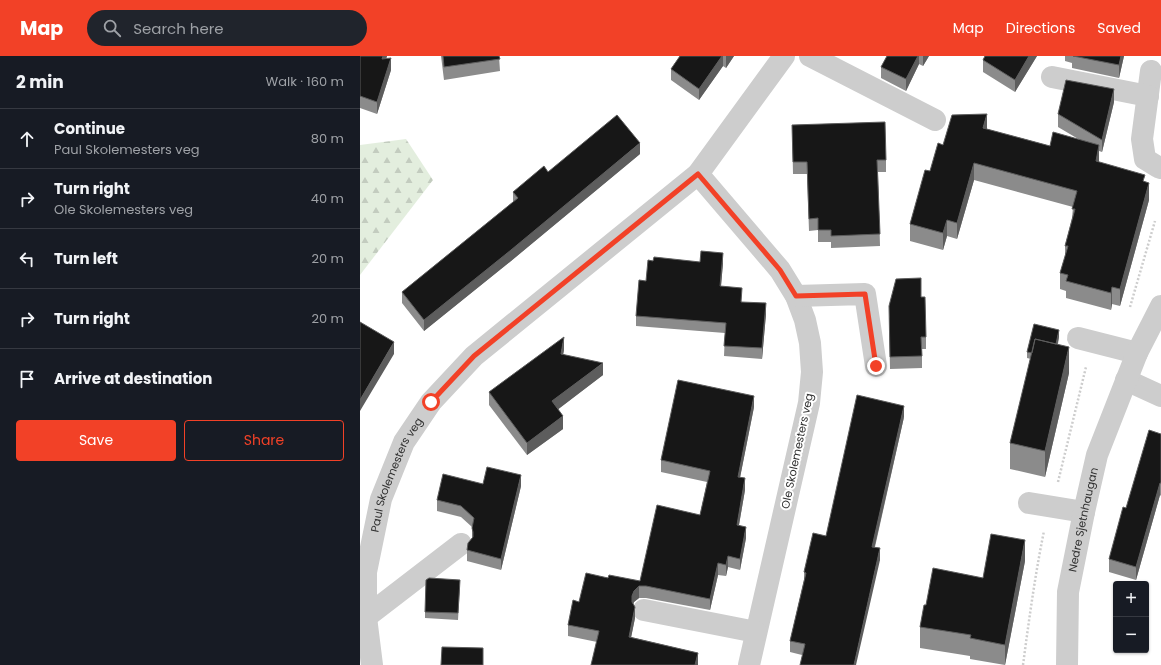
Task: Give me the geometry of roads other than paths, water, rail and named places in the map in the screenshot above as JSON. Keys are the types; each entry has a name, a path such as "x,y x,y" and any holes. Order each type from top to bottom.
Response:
{"street":[{"name":"Paul Skolemesters veg","path":"372,665 366,617 366,572 380,499 404,442 431,402 474,356 698,174 784,56"},
{"path":"810,56 935,120"},
{"path":"1151,71 1142,139 1145,159 1161,168"},
{"path":"1052,76 1148,96"},
{"name":"Ole Skolemesters veg","path":"698,174 780,270 796,296 805,320 810,343 812,372 809,403 749,665"},
{"path":"796,296 865,294 876,366"},
{"name":"Nedre Sjetnhaugan","path":"1067,665 1068,592 1097,455 1137,353 1161,306"},
{"path":"1078,338 1137,353"},
{"path":"1126,380 1161,396"},
{"path":"1029,503 1084,512"},
{"path":"366,617 461,544"},
{"path":"644,610 756,632"}]}
